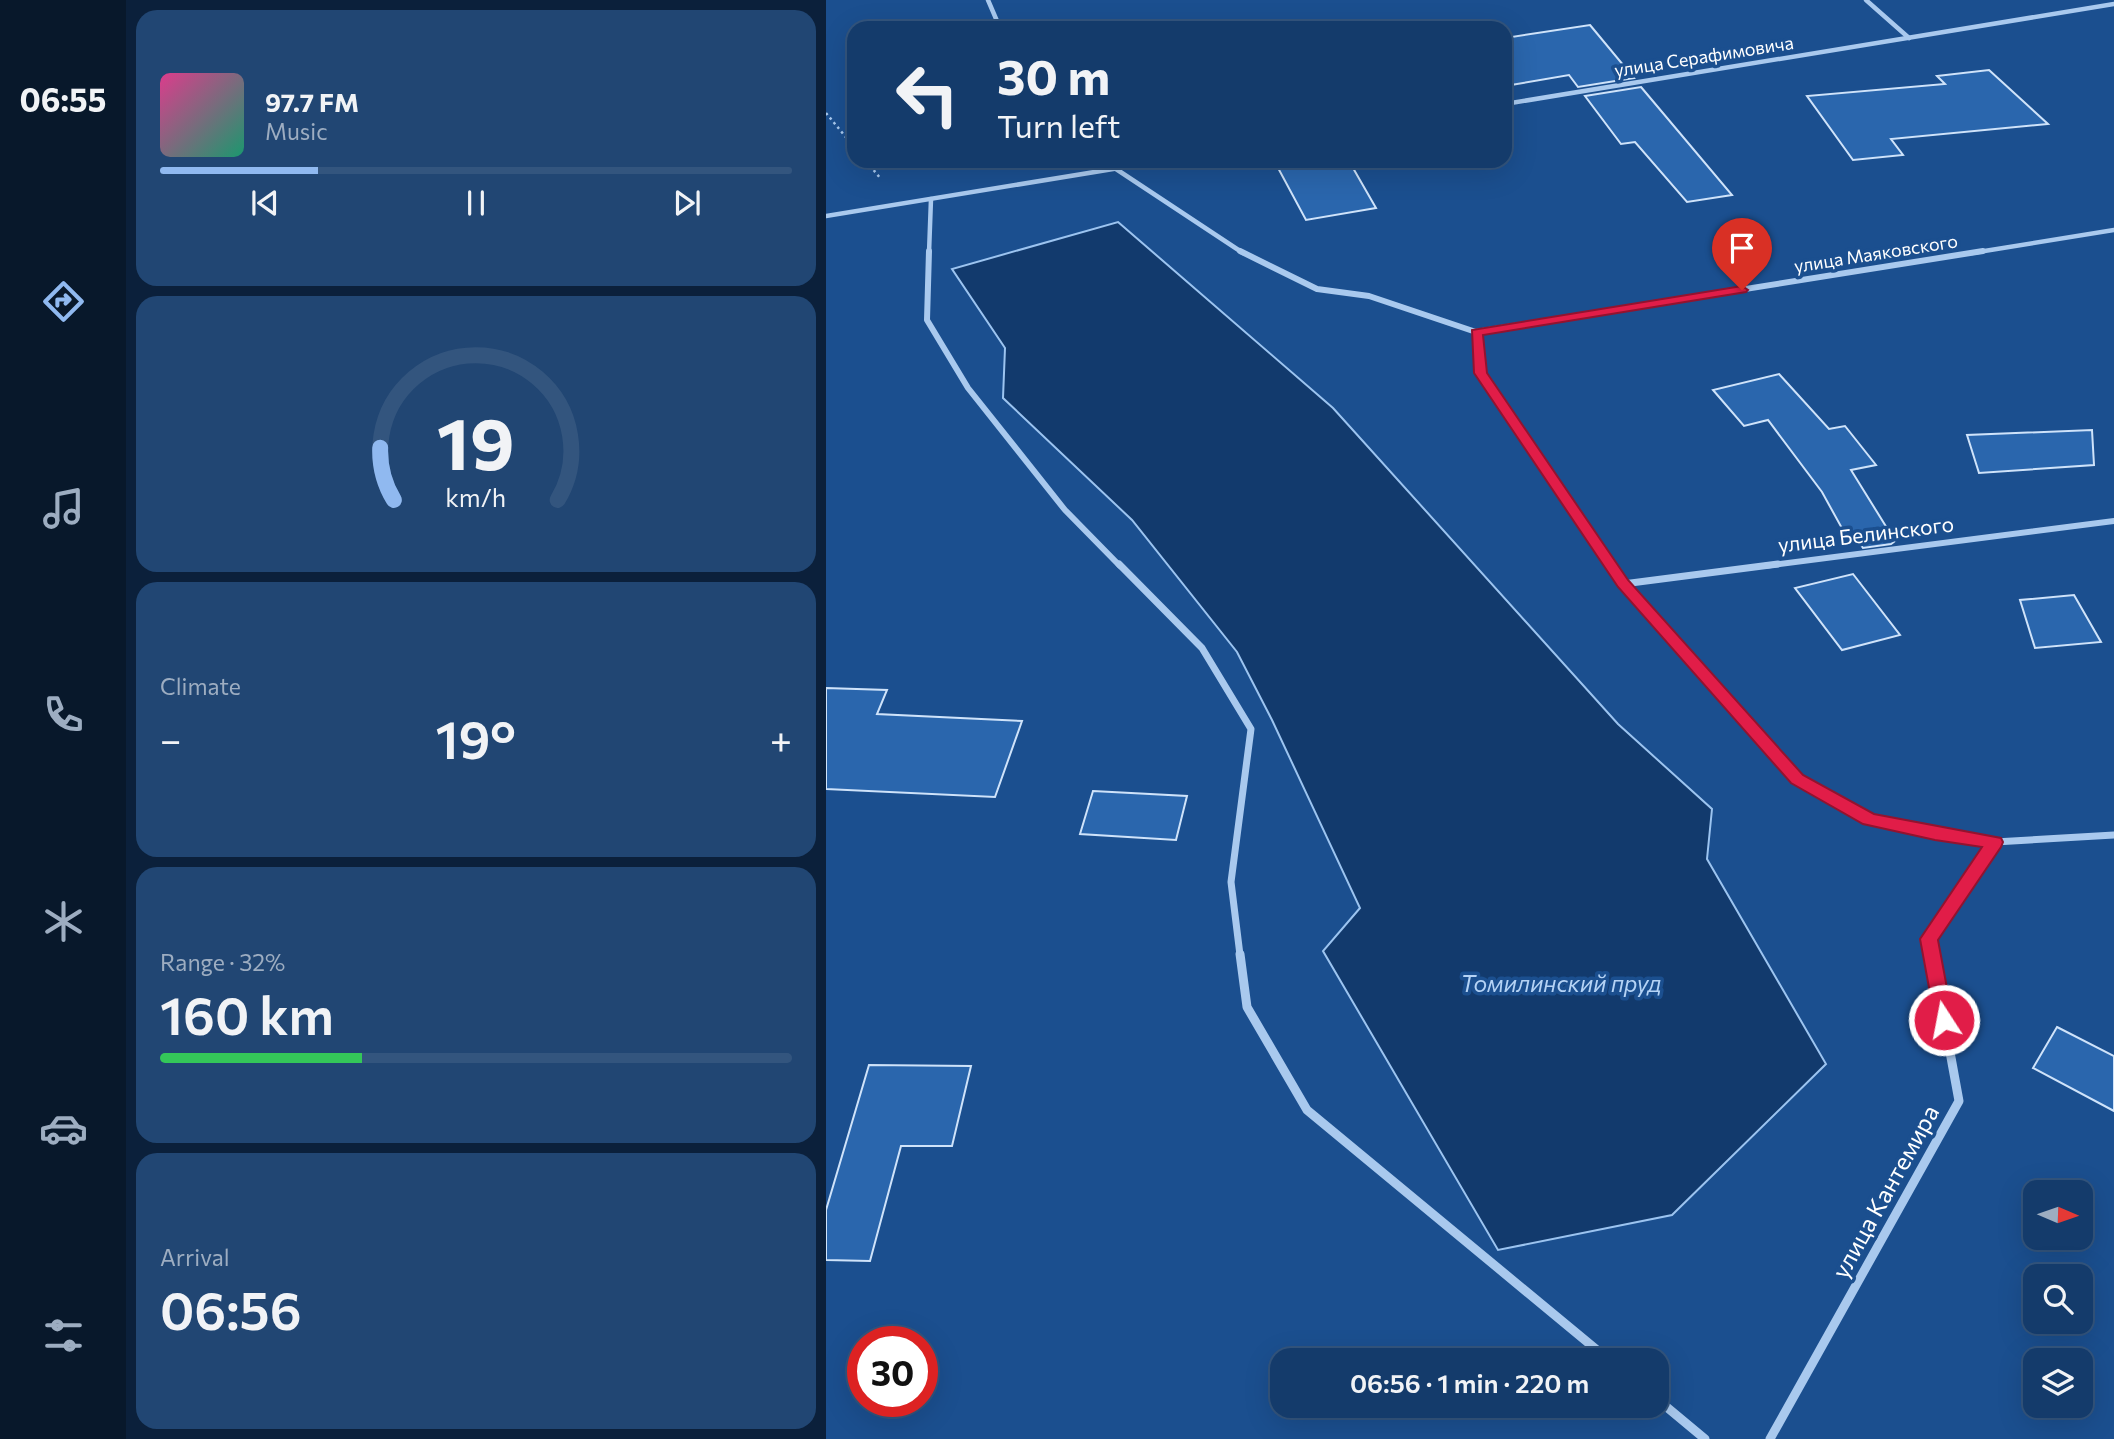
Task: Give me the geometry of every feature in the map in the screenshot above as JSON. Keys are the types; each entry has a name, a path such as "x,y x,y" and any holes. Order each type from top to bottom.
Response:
{"street":[{"path":"988,0 997,21"},
{"path":"1866,0 1909,38"},
{"name":"улица Серафимовича","path":"1512,103 2114,4"},
{"path":"826,216 1122,168"},
{"path":"1116,169 1238,250 1317,289 1368,296 1476,332 1480,373 1623,584 1797,779 1869,820 1935,834 1995,842 2114,835"},
{"path":"931,199 927,320 968,388 1065,510 1202,649 1251,729 1231,881 1247,1007 1307,1110 1595,1348"},
{"name":"улица Маяковского","path":"1476,332 2114,230"},
{"name":"улица Белинского","path":"1623,584 2114,521"},
{"name":"улица Кантемира","path":"1770,1439 1959,1101 1929,939 1995,842"},
{"path":"1669,1409 1705,1439"}],"path":[{"path":"826,113 847,138"}],"water":[{"name":"Томилинский пруд","path":"1118,222 1333,408 1618,724 1712,809 1707,859 1826,1064 1672,1215 1498,1250 1323,951 1360,908 1237,652 1132,520 1003,398 1005,348 952,269"}],"building":[{"path":"1590,25 1634,78 1578,87 1569,75 1512,85 1512,37"},
{"path":"1989,70 2048,124 1891,139 1903,155 1853,160 1807,96 1945,84 1937,76"},
{"path":"1641,87 1732,195 1687,202 1635,142 1621,144 1585,96"},
{"path":"1278,168 1353,168 1376,208 1306,220"},
{"path":"1779,374 1829,429 1845,426 1876,465 1851,470 1895,541 1891,544 1863,548 1851,531 1844,532 1822,492 1768,420 1744,426 1713,390"},
{"path":"2092,430 2094,465 1979,473 1967,435"},
{"path":"1853,574 1900,635 1842,650 1795,588"},
{"path":"2074,595 2101,642 2035,648 2020,600"},
{"path":"826,688 887,690 877,714 1022,721 995,797 826,789"},
{"path":"1093,791 1187,796 1176,840 1080,834"},
{"path":"2057,1027 2114,1056 2114,1111 2033,1068"},
{"path":"869,1065 971,1066 952,1146 901,1146 870,1261 826,1260 826,1210"}],"route":[{"path":"1742,290 1476,332 1480,373 1623,584 1797,779 1869,820 1935,834 1995,842 1929,939 1944,1020"}]}
